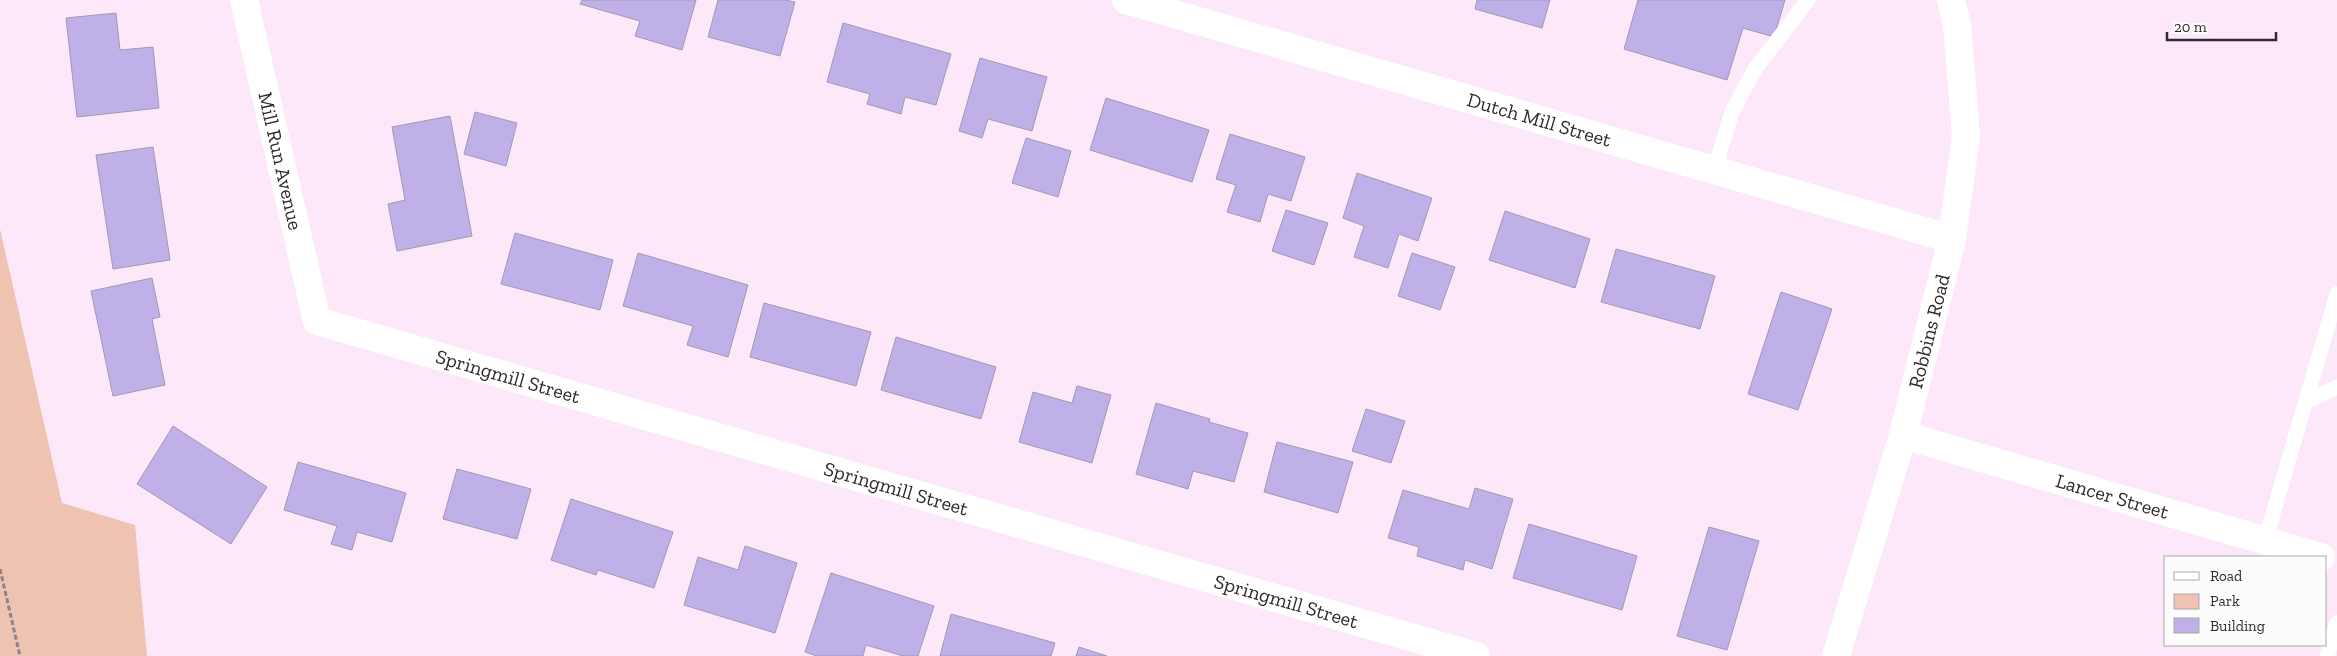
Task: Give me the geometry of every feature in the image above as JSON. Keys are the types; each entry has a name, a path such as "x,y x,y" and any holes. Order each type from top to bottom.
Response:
{"street":[{"name":"Mill Run Avenue","path":"244,0 317,321"},
{"name":"Dutch Mill Street","path":"1126,0 1952,239"},
{"name":"Robbins Road","path":"1836,656 1903,435 1952,239 1966,136 1957,25 1951,0"},
{"name":"Springmill Street","path":"317,321 1476,656"},
{"name":"Lancer Street","path":"1903,435 2318,556"}],"lane":[{"path":"1714,171 1732,112 1755,69 1808,0"},
{"path":"2265,541 2337,294"},
{"path":"2306,402 2337,387"},
{"path":"2327,656 2337,623"}],"path":[{"path":"0,569 20,656"}],"green space":[{"path":"0,229 62,503 135,525 147,656 0,656"}],"building":[{"path":"582,0 696,0 682,50 635,36 640,21 580,4"},
{"path":"718,0 785,0 795,2 780,56 708,37"},
{"path":"1477,0 1550,0 1542,28 1475,9"},
{"path":"1638,0 1785,0 1774,37 1743,28 1727,80 1624,49"},
{"path":"116,13 120,50 153,47 159,108 77,117 66,18"},
{"path":"843,23 951,54 936,105 905,97 901,114 867,104 870,94 827,82"},
{"path":"980,58 1047,77 1032,131 988,119 982,138 959,131"},
{"path":"1106,98 1209,130 1192,182 1090,150"},
{"path":"475,112 517,123 506,166 464,154"},
{"path":"450,116 472,236 397,251 388,204 405,200 392,127"},
{"path":"1230,134 1305,157 1291,201 1268,194 1260,222 1227,212 1236,185 1216,179"},
{"path":"1026,138 1071,151 1058,197 1012,183"},
{"path":"153,147 170,260 113,269 96,155"},
{"path":"1357,173 1432,198 1418,241 1399,234 1388,268 1354,257 1364,226 1343,218"},
{"path":"1286,210 1328,223 1314,265 1272,251"},
{"path":"1505,211 1590,239 1575,288 1489,260"},
{"path":"515,233 613,260 600,310 501,284"},
{"path":"1616,249 1715,276 1700,329 1601,302"},
{"path":"638,253 748,285 728,357 687,345 693,326 623,306"},
{"path":"1412,253 1455,267 1440,310 1398,296"},
{"path":"152,278 160,317 152,319 165,385 113,396 91,291"},
{"path":"1781,292 1832,309 1798,410 1748,394"},
{"path":"764,303 871,332 856,386 750,357"},
{"path":"896,337 996,367 981,419 881,390"},
{"path":"1077,386 1111,395 1092,463 1019,442 1033,392 1072,403"},
{"path":"1156,403 1210,419 1209,422 1248,433 1234,482 1193,471 1188,489 1136,474"},
{"path":"1366,409 1405,421 1391,463 1352,451"},
{"path":"173,426 267,487 231,544 137,484"},
{"path":"1277,442 1353,462 1338,513 1264,492"},
{"path":"298,462 406,493 392,542 357,532 352,550 331,544 337,526 284,510"},
{"path":"457,469 531,489 517,539 443,519"},
{"path":"1475,488 1513,499 1492,569 1465,560 1463,570 1417,556 1419,547 1388,538 1403,490 1469,509"},
{"path":"571,499 673,532 654,588 598,570 596,575 551,560"},
{"path":"1529,524 1637,556 1622,610 1513,578"},
{"path":"1709,527 1759,541 1727,650 1677,636"},
{"path":"745,546 797,563 775,633 684,605 698,557 738,570"},
{"path":"831,573 934,606 918,656 903,656 866,645 863,656 817,656 805,652"},
{"path":"951,614 1055,643 1051,656 940,656"},
{"path":"1079,647 1107,656 1076,656"}]}
